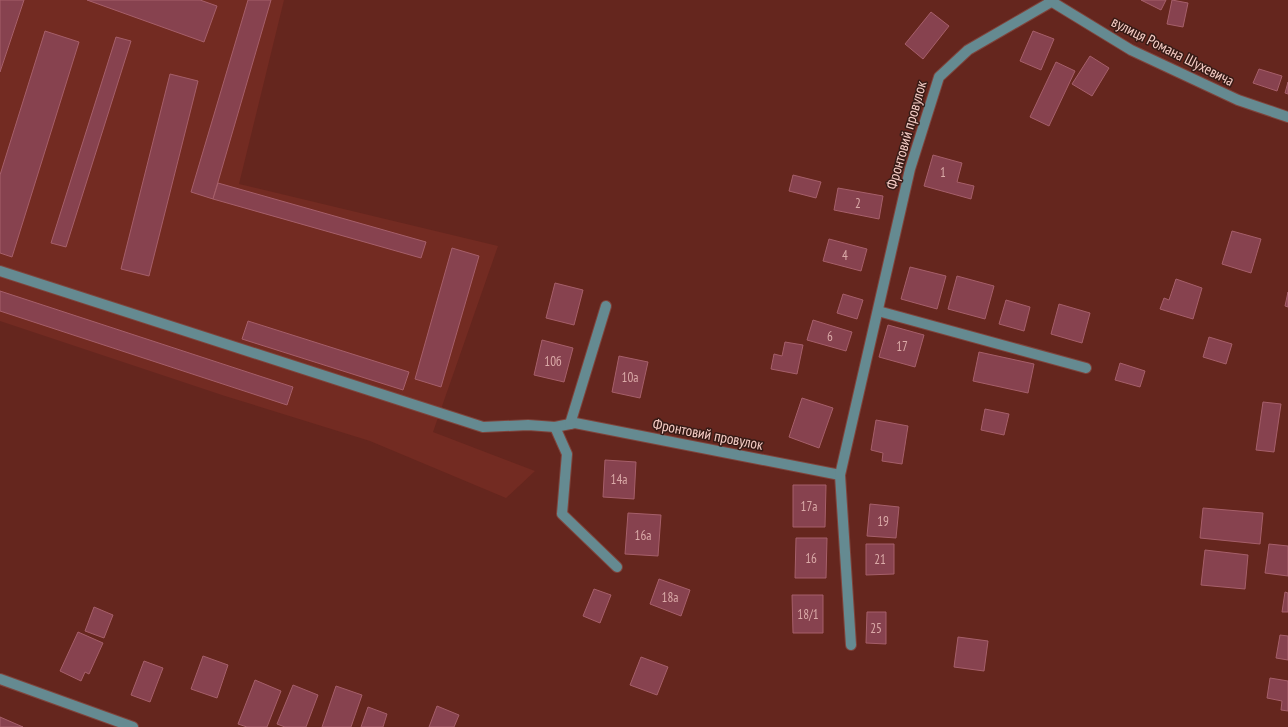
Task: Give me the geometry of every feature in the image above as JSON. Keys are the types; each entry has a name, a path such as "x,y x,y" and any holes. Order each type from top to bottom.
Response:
{"street":[{"name":"вулиця Романа Шухевича","path":"1050,1 1131,50 1238,100 1288,117"},
{"name":"Фронтовий провулок","path":"851,645 840,475 910,169 939,77 968,50 1050,1"},
{"name":"Фронтовий провулок","path":"0,271 483,427 528,425 555,427 575,423 840,475"},
{"path":"570,424 606,306"},
{"path":"878,311 1086,368"},
{"path":"555,427 567,454 562,514 617,567"},
{"path":"0,679 133,727"}],"shaded area":[{"path":"0,0 284,0 239,184 498,246 433,432 535,471 506,498 370,441 225,396 0,321"}],"building":[{"path":"0,0 24,0 0,72"},
{"path":"87,0 200,0 217,6 204,42"},
{"path":"248,0 271,0 213,199 191,192"},
{"path":"1141,0 1166,0 1161,10"},
{"path":"1172,0 1188,3 1183,27 1167,24"},
{"path":"931,12 949,26 923,59 905,44"},
{"path":"45,31 79,42 12,257 0,253 0,175"},
{"path":"1033,31 1054,39 1041,70 1020,61"},
{"path":"116,37 131,41 66,247 51,243"},
{"path":"1090,56 1109,68 1092,96 1072,84"},
{"path":"1056,62 1075,71 1049,126 1030,117"},
{"path":"1259,69 1282,76 1277,91 1253,83"},
{"path":"170,74 198,81 149,276 121,269"},
{"path":"1288,82 1288,94 1285,93"},
{"path":"933,155 962,163 957,182 974,186 971,199 924,186"},
{"path":"793,175 821,182 816,198 789,191"},
{"path":"218,183 426,242 421,258 213,199"},
{"path":"838,188 883,196 879,219 834,210"},
{"path":"1232,231 1261,239 1251,273 1222,264"},
{"path":"829,239 867,249 861,271 823,261"},
{"path":"452,248 479,256 441,387 415,379"},
{"path":"910,267 946,276 937,309 901,299"},
{"path":"957,276 994,286 985,319 948,309"},
{"path":"1176,279 1202,288 1193,319 1160,309 1164,298 1169,300"},
{"path":"555,283 583,290 574,325 546,318"},
{"path":"0,291 293,387 287,405 0,311"},
{"path":"1288,292 1288,307 1285,306"},
{"path":"843,294 863,300 857,319 837,313"},
{"path":"1006,300 1030,307 1024,331 999,324"},
{"path":"1059,304 1090,313 1082,343 1051,334"},
{"path":"813,320 852,332 846,351 807,340"},
{"path":"248,321 409,372 403,390 242,339"},
{"path":"888,325 924,335 915,367 879,357"},
{"path":"1209,337 1232,344 1226,364 1203,357"},
{"path":"542,340 573,348 564,382 534,375"},
{"path":"785,342 803,345 797,374 771,369 774,354 782,356"},
{"path":"979,352 1034,364 1028,393 973,381"},
{"path":"619,356 648,362 640,398 612,392"},
{"path":"1120,363 1145,371 1140,387 1115,380"},
{"path":"802,398 833,408 819,448 789,437"},
{"path":"1263,402 1281,404 1274,452 1256,450"},
{"path":"985,409 1009,414 1004,435 981,430"},
{"path":"876,420 908,426 902,464 882,461 883,453 871,450"},
{"path":"605,460 636,462 634,499 603,497"},
{"path":"793,485 826,485 825,527 793,527"},
{"path":"870,504 899,507 896,538 867,536"},
{"path":"1203,508 1263,513 1260,544 1200,538"},
{"path":"628,513 661,515 658,556 625,554"},
{"path":"796,538 827,538 826,578 795,578"},
{"path":"866,544 894,544 894,574 866,575"},
{"path":"1269,544 1288,546 1288,576 1265,573"},
{"path":"1205,550 1248,555 1245,589 1201,585"},
{"path":"659,579 690,590 681,616 650,604"},
{"path":"594,589 611,595 600,623 583,616"},
{"path":"1285,592 1288,593 1288,612 1282,612"},
{"path":"792,595 823,595 823,633 793,633"},
{"path":"94,607 113,615 104,638 85,631"},
{"path":"867,612 886,612 886,644 866,643"},
{"path":"78,632 103,643 89,674 85,672 81,681 60,671"},
{"path":"1280,635 1288,636 1288,660 1276,658"},
{"path":"958,637 988,641 984,671 954,667"},
{"path":"203,656 228,665 217,698 191,689"},
{"path":"641,657 668,667 657,695 630,685"},
{"path":"144,661 163,668 150,702 131,695"},
{"path":"1270,678 1288,681 1288,711 1281,710 1282,701 1267,698"},
{"path":"255,680 281,691 267,727 247,727 238,724"},
{"path":"293,685 318,695 306,727 285,727 277,724"},
{"path":"336,686 362,695 351,727 322,727"},
{"path":"437,706 459,715 454,727 429,727"},
{"path":"368,707 387,714 383,727 361,727"},
{"path":"0,717 23,727 0,727"}]}
